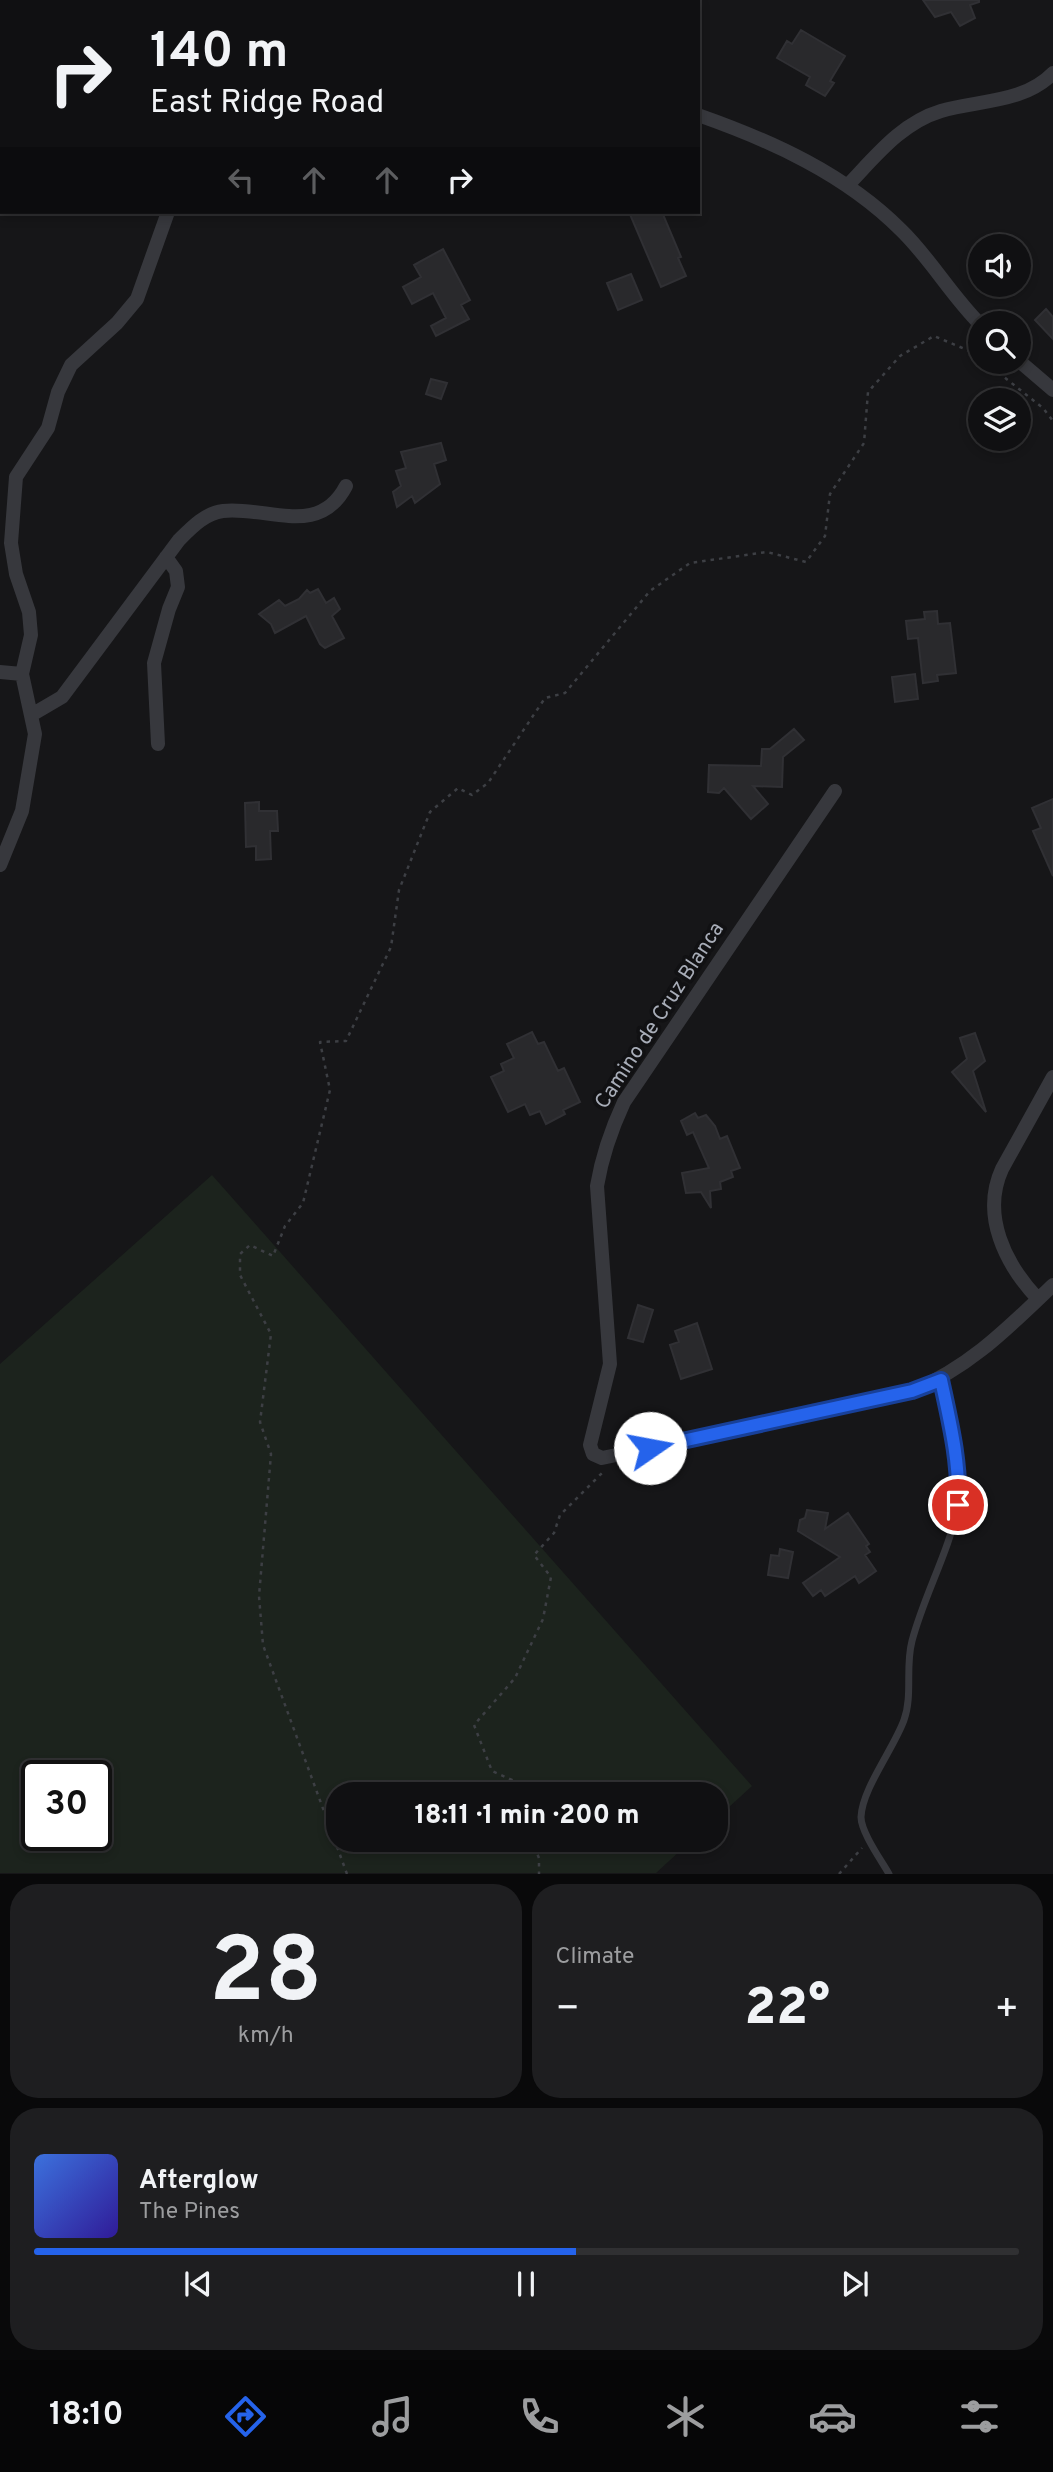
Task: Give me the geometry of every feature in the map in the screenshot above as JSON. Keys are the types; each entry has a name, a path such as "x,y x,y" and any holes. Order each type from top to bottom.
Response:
{"street":[{"path":"848,185 897,135 915,122 940,111 1012,96 1028,90 1053,73"},
{"path":"700,117 785,150 848,185 902,230 969,311"},
{"path":"0,865 22,811 35,734 22,674 31,635 29,612 16,574 11,543 16,477 48,428 58,392 71,365 117,323 137,299 167,214"},
{"path":"1031,371 1053,390"},
{"path":"33,715 62,697 179,540 209,515 223,510 310,515 323,512 339,500 346,486"},
{"path":"158,744 154,663 178,587 176,571 166,557"},
{"path":"0,672 22,674"},
{"name":"Camino de Cruz Blanca","path":"835,791 624,1102 611,1129 601,1160 597,1186 610,1364 590,1445 593,1454 601,1458 912,1391 941,1380 965,1364 1053,1285"},
{"path":"1038,1299 1011,1266 992,1204 995,1184 1002,1169 1053,1076"}],"lane":[{"path":"889,1874 869,1840 861,1819 864,1802 904,1719 908,1699 911,1642 958,1505 957,1457 941,1380"}],"path":[{"path":"347,1874 263,1645 259,1596 271,1454 260,1422 271,1334 240,1275 240,1254 250,1245 273,1256 285,1226 303,1203 330,1090 320,1042 346,1041 391,947 399,890 430,812 458,788 472,795 488,783 545,698 565,693 650,591 690,563 767,552 806,562 825,536 830,494 864,443 868,392 900,356 934,336 968,350"},
{"path":"1000,374 1043,408 1053,422"},
{"path":"513,1782 492,1771 474,1725 515,1678 543,1619 551,1577 534,1555 554,1533 560,1515 604,1472"},
{"path":"839,1874 869,1840"},
{"path":"536,1852 539,1874"}],"shaded area":[{"path":"212,1175 752,1786 728,1808 728,1782 326,1782 326,1852 679,1852 656,1873 0,1873 0,1364"}],"building":[{"path":"923,0 979,2 970,5 975,18 960,26 951,12 935,17"},
{"path":"801,30 845,56 830,81 834,83 825,96 806,85 810,77 777,58 787,41 792,44"},
{"path":"630,214 663,214 686,276 661,287"},
{"path":"443,249 470,300 461,305 469,319 436,336 431,326 446,318 433,293 412,304 403,287 421,277 414,265"},
{"path":"631,274 642,300 618,310 607,283"},
{"path":"1046,309 1053,317 1053,339 1035,320"},
{"path":"431,379 447,383 441,399 426,394"},
{"path":"441,443 446,460 434,464 440,484 415,503 412,496 397,507 393,492 401,486 396,471 406,468 401,452"},
{"path":"318,589 326,603 334,598 340,609 332,616 344,638 325,648 320,644 306,616 275,633 271,624 259,614 279,600 285,606 299,599 307,590 310,593"},
{"path":"937,611 938,624 950,623 956,673 937,675 938,681 923,683 918,638 908,639 906,621 925,619 924,612"},
{"path":"915,674 918,699 895,702 892,677"},
{"path":"794,729 804,740 783,757 782,787 753,786 768,804 751,819 724,788 719,793 708,792 709,765 761,766 762,749 770,749"},
{"path":"1053,799 1053,876 1033,831 1041,828 1032,808"},
{"path":"259,802 259,811 277,811 278,831 270,831 271,859 256,860 256,846 246,847 245,803"},
{"path":"532,1032 538,1044 544,1042 558,1071 564,1068 580,1102 563,1110 565,1114 546,1124 540,1111 530,1115 525,1104 508,1112 491,1077 504,1071 501,1064 514,1058 507,1044"},
{"path":"975,1033 985,1061 973,1071 986,1112 952,1072 967,1059 960,1038"},
{"path":"695,1113 698,1118 706,1115 715,1126 720,1139 727,1136 740,1168 731,1171 733,1177 720,1182 721,1189 710,1191 711,1208 701,1192 686,1193 682,1173 709,1168 693,1132 687,1135 681,1121"},
{"path":"638,1305 653,1310 643,1342 628,1338"},
{"path":"697,1323 712,1369 681,1379 670,1345 679,1342 675,1331"},
{"path":"807,1510 828,1513 825,1529 848,1513 869,1544 866,1546 870,1552 865,1555 876,1571 859,1583 855,1576 825,1596 821,1590 813,1596 803,1583 840,1557 798,1531 800,1520 805,1518"},
{"path":"780,1549 793,1552 788,1578 768,1575 771,1555 779,1556"}],"route":[{"path":"650,1448 912,1391 941,1380 956,1447 958,1505"}]}
